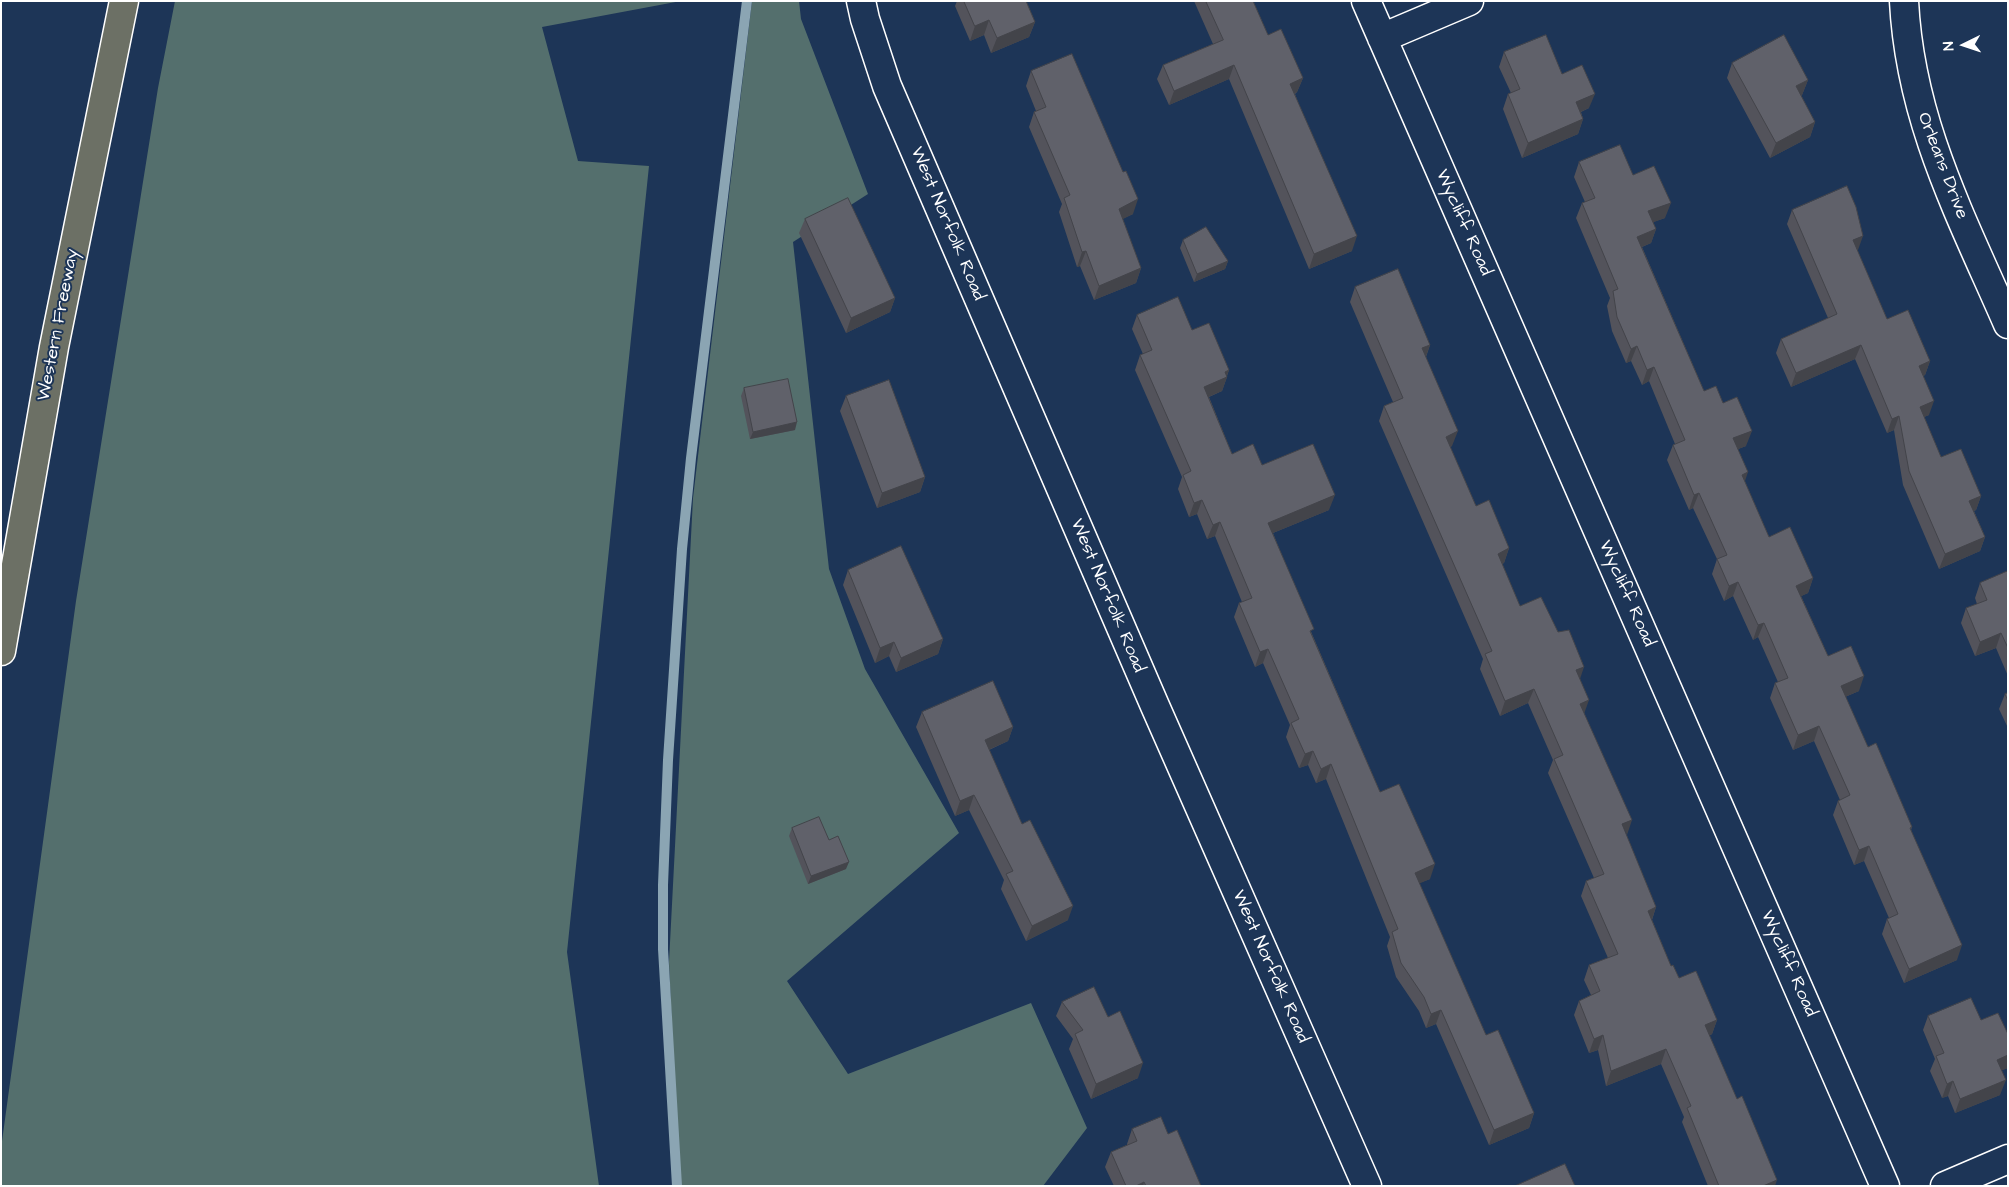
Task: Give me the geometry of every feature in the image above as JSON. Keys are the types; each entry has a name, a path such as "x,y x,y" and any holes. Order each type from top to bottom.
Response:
{"highway":[{"name":"Western Freeway","path":"1,651 54,346 124,1"}],"street":[{"name":"West Norfolk Road","path":"861,1 865,20 891,95 1155,706 1367,1186"},
{"name":"Wycliff Road","path":"1366,1 1885,1186"},
{"path":"1382,38 1469,1"},
{"name":"Orleans Drive","path":"1904,1 1906,37 1918,101 1926,128 1938,163 2008,324"},
{"path":"1945,1186 2008,1159"}],"green space":[{"path":"175,1 681,1 542,27 578,161 649,166 567,952 599,1186 1,1186 2,1141 76,601 158,88"},
{"path":"752,1 799,1 801,19 868,194 793,242 829,569 865,669 959,833 787,981 848,1074 1031,1003 1087,1128 1043,1186 679,1186 669,962 693,498"}],"building":[{"path":"964,1 1026,1 1035,22 997,38 989,20 975,26"},
{"path":"1206,1 1253,1 1268,35 1281,29 1303,78 1290,84 1357,236 1314,254 1234,65 1174,91 1163,65 1223,40"},
{"path":"1546,35 1562,74 1582,65 1595,94 1576,102 1583,119 1528,143 1508,94 1520,89 1504,52"},
{"path":"1784,35 1808,80 1796,86 1815,122 1776,143 1732,63"},
{"path":"1072,54 1123,172 1126,171 1138,199 1119,209 1141,268 1099,286 1086,251 1082,252 1064,198 1070,195 1034,112 1046,107 1031,71"},
{"path":"1620,145 1633,175 1654,166 1671,203 1648,211 1656,229 1637,237 1704,391 1716,386 1723,403 1737,397 1752,431 1733,438 1748,472 1742,475 1769,537 1790,527 1813,578 1796,586 1828,656 1851,646 1864,676 1841,686 1868,747 1876,743 1912,827 1910,828 1962,945 1909,969 1887,919 1898,914 1869,846 1859,850 1838,801 1850,795 1819,726 1798,735 1775,683 1788,678 1764,623 1758,625 1738,582 1729,586 1717,559 1727,555 1699,493 1694,495 1673,445 1685,440 1654,367 1647,370 1637,346 1631,349 1617,317 1613,291 1618,289 1582,203 1595,198 1579,162"},
{"path":"1847,186 1856,207 1863,236 1853,240 1887,319 1908,310 1930,361 1919,366 1934,401 1920,407 1941,457 1961,449 1981,496 1969,501 1985,537 1945,554 1909,471 1899,416 1892,419 1861,345 1796,373 1781,339 1837,314 1792,210"},
{"path":"848,198 895,298 851,318 805,219"},
{"path":"1206,227 1228,261 1197,274 1183,240"},
{"path":"1398,269 1430,345 1422,348 1458,431 1446,437 1476,506 1489,500 1509,548 1498,554 1520,606 1541,597 1558,632 1569,630 1584,667 1576,670 1589,700 1580,704 1632,820 1622,824 1656,907 1648,911 1671,966 1673,965 1679,978 1696,971 1717,1020 1705,1025 1737,1099 1742,1096 1777,1180 1763,1186 1719,1186 1687,1108 1691,1106 1666,1049 1611,1071 1603,1035 1594,1039 1579,1001 1600,991 1589,965 1618,954 1586,881 1604,874 1554,759 1563,755 1534,689 1505,701 1485,654 1492,651 1384,406 1403,398 1355,287"},
{"path":"1178,297 1192,330 1209,323 1229,370 1225,372 1227,377 1204,387 1232,454 1253,444 1262,465 1313,444 1335,495 1268,523 1314,629 1310,631 1380,792 1399,784 1435,864 1415,873 1486,1035 1498,1030 1534,1113 1494,1130 1441,1010 1431,1014 1424,997 1401,963 1392,932 1398,929 1331,764 1321,769 1313,751 1305,754 1291,723 1299,719 1268,649 1260,652 1239,603 1252,598 1220,522 1213,525 1202,500 1194,503 1183,475 1191,471 1140,355 1152,350 1137,315"},
{"path":"788,379 797,422 753,432 744,388"},
{"path":"889,380 925,477 882,493 846,396"},
{"path":"901,546 943,639 901,658 894,642 880,648 848,570"},
{"path":"2008,571 2008,648 2001,633 1980,642 1966,608 1987,600 1980,583"},
{"path":"993,681 1013,727 985,740 1022,824 1030,820 1073,906 1032,926 1006,874 1013,871 974,795 960,801 922,712"},
{"path":"819,817 829,840 838,836 849,862 811,876 792,828"},
{"path":"1094,987 1108,1017 1120,1011 1143,1063 1096,1084 1075,1034 1083,1030 1062,1002"},
{"path":"1971,998 1981,1020 1998,1013 2008,1034 2008,1055 1997,1060 2006,1080 1960,1099 1953,1081 1947,1084 1936,1056 1944,1053 1928,1016"},
{"path":"1161,1117 1168,1134 1177,1130 1201,1186 1146,1186 1144,1182 1136,1186 1126,1186 1111,1152 1137,1141 1132,1129"},
{"path":"1565,1164 1575,1186 1515,1186"}],"waterway":[{"path":"677,1186 663,949 663,885 668,760 682,549 691,458 747,1"}]}
